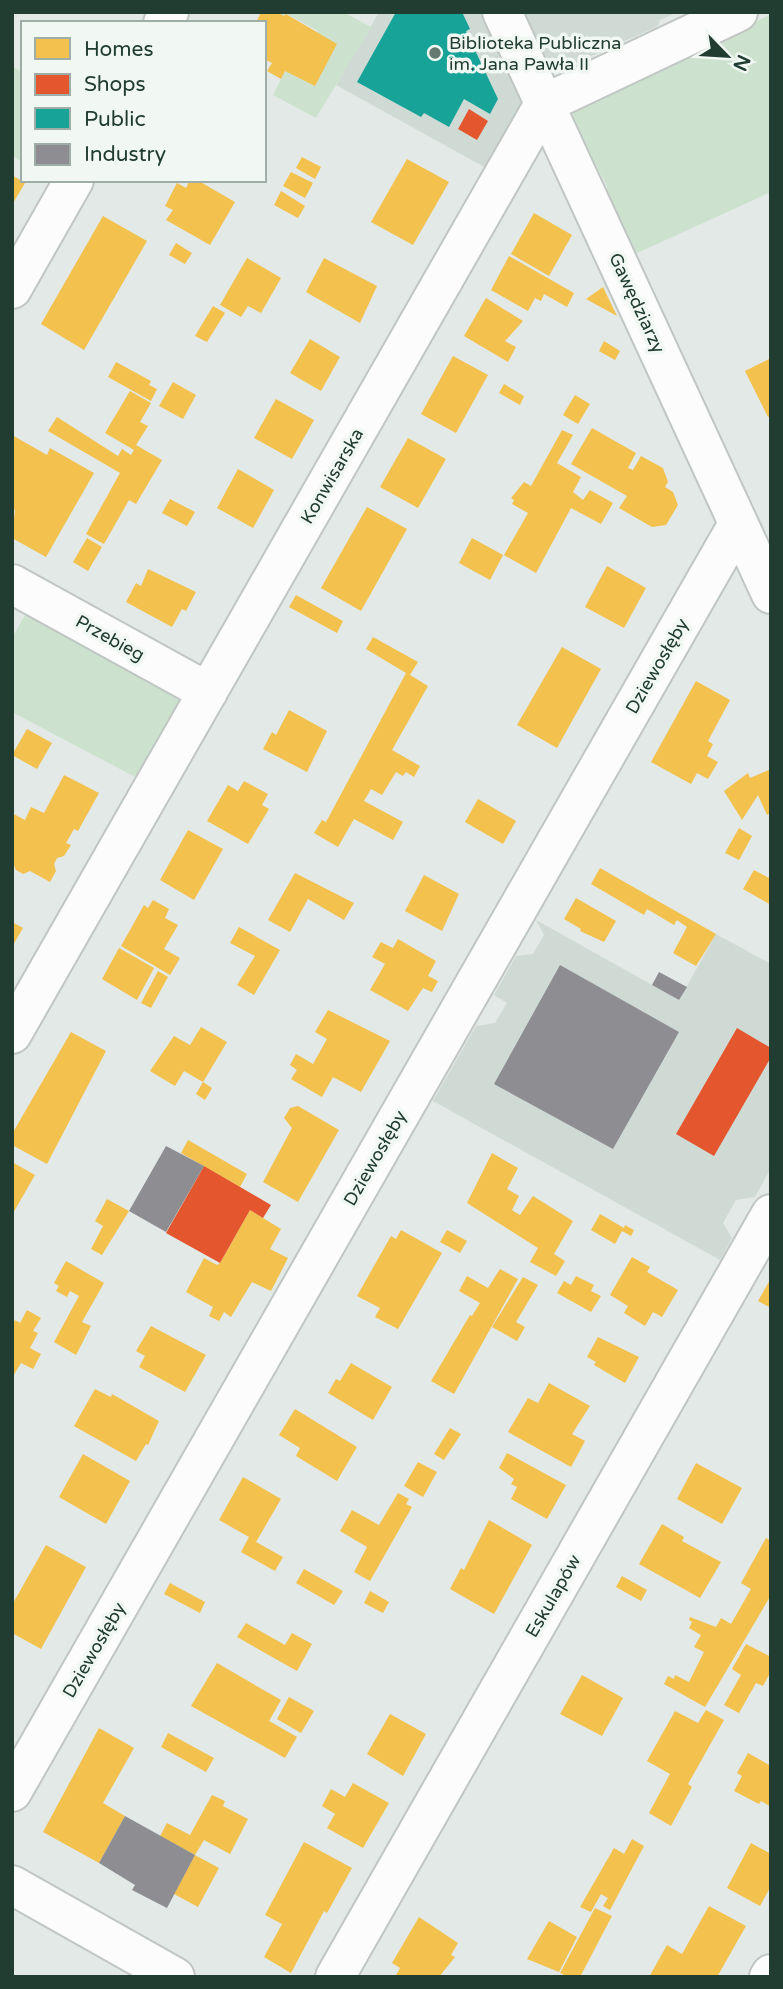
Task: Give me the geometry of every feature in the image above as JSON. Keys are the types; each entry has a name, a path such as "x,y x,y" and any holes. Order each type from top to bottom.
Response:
{"street":[{"name":"Gawędziarzy","path":"502,12 771,594"},
{"path":"544,104 738,12"},
{"name":"Konwisarska","path":"12,1034 544,104"},
{"path":"12,289 73,182"},
{"name":"Dziewosłęby","path":"12,1792 738,524"},
{"name":"Przebieg","path":"12,584 208,692"},
{"name":"Eskulapów","path":"335,1977 771,1214"},
{"path":"12,1885 175,1977"}],"shaded area":[{"path":"379,12 482,12 523,105 486,168 336,85"},
{"path":"523,12 678,12 660,20 658,26 576,63 573,58 551,69"},
{"path":"536,920 679,1000 716,934 771,964 771,1168 755,1197 736,1200 723,1223 732,1238 720,1260 433,1101 476,1026 495,1023 507,1003 494,995 516,956 533,954 544,935"}],"green space":[{"path":"277,12 343,12 371,27 316,118 273,95 285,71 318,31 287,14 284,16"},
{"path":"771,14 771,192 635,254 607,194 607,186 573,120 573,111"},
{"path":"12,67 21,71 21,161 12,156"},
{"path":"28,610 183,699 137,778 12,712 12,638"}],"building: Homes":[{"path":"261,12 277,12 284,16 286,14 337,44 315,86 285,71 281,79 267,71 272,63 266,60 266,21 257,21"},
{"path":"302,157 321,167 315,179 296,168"},
{"path":"407,159 449,182 413,245 371,222"},
{"path":"291,172 313,183 305,198 283,186"},
{"path":"12,175 25,183 12,205"},
{"path":"189,182 200,182 235,202 210,245 166,220 173,210 165,206 177,183 186,188"},
{"path":"281,191 305,206 298,218 274,205"},
{"path":"534,213 572,235 549,276 511,254"},
{"path":"103,216 147,241 84,350 41,324"},
{"path":"176,243 192,253 185,264 169,255"},
{"path":"509,256 574,293 567,307 544,294 541,301 535,298 528,311 491,290"},
{"path":"247,258 281,278 261,313 248,306 241,317 220,305"},
{"path":"324,258 377,286 360,323 306,292"},
{"path":"603,287 617,316 586,299"},
{"path":"486,298 523,321 505,341 516,347 508,362 464,336"},
{"path":"213,306 225,313 207,342 195,336"},
{"path":"310,339 340,357 321,391 290,373"},
{"path":"604,341 620,351 615,360 599,351"},
{"path":"453,356 488,375 456,433 421,414"},
{"path":"771,358 771,416 768,417 745,371"},
{"path":"116,362 151,381 149,385 157,389 151,401 108,377"},
{"path":"173,382 196,395 183,419 159,406"},
{"path":"504,384 524,396 520,405 499,393"},
{"path":"130,391 151,403 140,422 148,426 136,445 162,460 136,504 129,500 104,544 86,534 120,473 48,431 57,417 118,456 122,449 131,455 134,450 105,433"},
{"path":"575,395 590,404 578,424 563,415"},
{"path":"276,399 314,420 292,459 254,438"},
{"path":"592,428 636,453 628,468 633,470 641,456 663,468 668,482 665,487 673,492 678,505 666,525 652,527 619,508 627,496 571,464"},
{"path":"562,430 573,435 557,463 581,477 573,492 583,500 590,490 613,503 601,524 571,508 536,573 504,555 528,513 512,504 514,500 511,498 524,482 531,486"},
{"path":"12,435 47,455 50,448 94,473 46,557 12,538 15,510 12,509"},
{"path":"408,438 446,459 418,508 380,487"},
{"path":"238,469 274,490 253,528 217,508"},
{"path":"170,499 195,512 187,526 162,513"},
{"path":"367,507 407,529 361,611 321,588"},
{"path":"87,538 102,547 88,571 73,562"},
{"path":"472,538 503,555 490,580 459,563"},
{"path":"607,566 646,588 624,628 585,607"},
{"path":"148,569 196,592 186,611 182,609 172,627 126,602 136,583 141,586"},
{"path":"296,595 343,621 337,633 289,607"},
{"path":"373,637 418,662 410,675 428,686 392,750 420,766 414,777 406,772 403,776 396,772 382,795 371,789 364,801 403,822 393,840 354,819 338,847 314,833 322,820 326,822 406,673 366,649"},
{"path":"562,647 601,669 557,748 517,725"},
{"path":"696,681 730,700 708,741 713,744 707,756 718,762 708,779 697,773 691,784 651,762"},
{"path":"289,710 327,731 307,772 263,749 272,732 276,735"},
{"path":"27,729 52,743 37,769 12,755"},
{"path":"771,769 771,813 767,815 758,795 742,820 724,791 748,773 750,778"},
{"path":"64,775 99,793 78,831 74,829 66,843 71,845 64,856 57,858 54,864 56,871 50,882 30,871 23,874 16,870 12,861 12,813 25,820 31,807 44,813"},
{"path":"244,781 268,794 262,805 269,809 248,844 207,821 228,785 238,791"},
{"path":"478,799 516,821 503,844 465,822"},
{"path":"739,828 752,836 739,860 725,853"},
{"path":"188,830 223,849 194,900 160,880"},
{"path":"600,868 716,934 696,966 673,953 687,927 677,920 674,925 647,909 644,915 591,884"},
{"path":"754,870 771,879 771,905 743,889"},
{"path":"295,873 354,903 344,920 308,899 290,932 268,920"},
{"path":"424,875 459,894 442,931 405,911"},
{"path":"576,898 616,921 604,942 580,931 581,929 564,919"},
{"path":"153,900 169,909 165,918 178,925 164,949 180,958 170,975 121,946 144,905 148,908"},
{"path":"12,922 23,928 12,947"},
{"path":"239,927 280,950 254,995 237,985 255,956 230,943"},
{"path":"398,939 436,961 428,976 438,981 432,992 423,988 408,1011 370,990 385,964 372,957 381,942 393,948"},
{"path":"119,948 154,968 137,1000 102,979"},
{"path":"158,971 168,977 151,1008 141,1003"},
{"path":"328,1010 390,1041 361,1092 333,1077 322,1097 291,1079 297,1070 290,1065 296,1054 313,1064 327,1039 315,1032"},
{"path":"201,1027 227,1042 203,1082 184,1071 175,1086 150,1071 174,1036 190,1045"},
{"path":"71,1032 106,1051 47,1164 12,1145 12,1134"},
{"path":"203,1082 212,1088 205,1100 196,1094"},
{"path":"298,1106 339,1130 298,1202 263,1182 292,1128 284,1118 290,1108"},
{"path":"188,1140 247,1174 240,1187 181,1153"},
{"path":"492,1153 518,1168 507,1189 519,1196 512,1210 520,1215 533,1196 573,1221 554,1254 565,1261 556,1276 530,1262 538,1248 467,1203"},
{"path":"12,1162 35,1175 12,1215"},
{"path":"107,1199 129,1211 102,1255 91,1249 103,1226 95,1221"},
{"path":"250,1210 281,1229 270,1249 288,1258 271,1291 252,1282 231,1317 224,1312 219,1321 209,1316 213,1307 186,1292 204,1258 217,1265 220,1263"},
{"path":"600,1214 624,1228 625,1225 634,1230 631,1236 622,1231 615,1244 591,1230"},
{"path":"401,1230 442,1253 398,1329 375,1317 380,1308 357,1296 391,1236 396,1239"},
{"path":"447,1230 467,1241 460,1253 440,1242"},
{"path":"632,1257 650,1267 647,1272 678,1290 662,1317 653,1312 645,1326 624,1313 628,1306 610,1295"},
{"path":"66,1261 104,1283 82,1322 91,1326 76,1355 54,1342 79,1296 70,1291 67,1297 56,1291 59,1286 54,1283"},
{"path":"500,1269 518,1279 454,1394 431,1381 480,1303 459,1291 467,1276 488,1288"},
{"path":"576,1276 594,1285 591,1291 601,1296 591,1312 557,1293 564,1281 571,1285"},
{"path":"523,1277 538,1285 516,1322 525,1327 517,1341 492,1327"},
{"path":"771,1278 771,1308 758,1301"},
{"path":"27,1310 41,1318 33,1331 38,1333 30,1348 41,1354 33,1369 21,1363 12,1378 12,1326 15,1320 20,1323"},
{"path":"151,1326 206,1355 185,1392 139,1367 145,1356 136,1351"},
{"path":"598,1337 639,1357 625,1383 594,1365 596,1362 587,1357"},
{"path":"351,1363 392,1387 373,1420 328,1393 336,1379 340,1381"},
{"path":"549,1383 590,1406 572,1434 585,1441 571,1467 508,1432 528,1398 538,1403"},
{"path":"95,1389 111,1397 112,1394 159,1421 148,1445 146,1444 136,1461 74,1426"},
{"path":"295,1409 357,1447 337,1481 296,1456 300,1448 279,1435"},
{"path":"450,1428 461,1434 444,1460 434,1454"},
{"path":"507,1453 566,1485 547,1519 511,1499 517,1487 511,1484 514,1479 499,1468"},
{"path":"83,1454 130,1481 106,1524 59,1497"},
{"path":"418,1462 437,1472 423,1497 404,1486"},
{"path":"696,1463 742,1488 722,1524 677,1499"},
{"path":"243,1477 281,1499 256,1542 283,1557 275,1571 241,1552 249,1537 219,1520"},
{"path":"398,1493 409,1499 406,1504 412,1507 370,1581 354,1572 367,1547 340,1531 352,1510 379,1525"},
{"path":"489,1520 532,1545 494,1614 450,1589 461,1568 464,1570"},
{"path":"662,1524 684,1537 682,1541 721,1562 700,1598 639,1564"},
{"path":"766,1538 771,1541 771,1595 705,1707 664,1684 668,1676 674,1679 675,1675 689,1682 704,1652 694,1647 701,1635 689,1628 692,1622 690,1617 716,1627 721,1618 731,1624 751,1589 741,1583"},
{"path":"46,1545 86,1567 41,1649 12,1633 12,1605"},
{"path":"304,1569 343,1591 334,1605 296,1583"},
{"path":"622,1576 647,1590 641,1601 616,1587"},
{"path":"170,1583 205,1602 200,1613 164,1594"},
{"path":"370,1591 389,1602 383,1613 364,1603"},
{"path":"246,1623 285,1645 292,1633 312,1644 297,1671 237,1637"},
{"path":"746,1644 771,1657 771,1671 763,1686 756,1683 739,1713 724,1705 741,1675 732,1669"},
{"path":"217,1663 281,1700 269,1721 297,1737 285,1758 191,1706"},
{"path":"582,1675 623,1698 602,1736 560,1714"},
{"path":"289,1697 314,1711 301,1733 277,1719"},
{"path":"706,1710 724,1720 688,1784 692,1787 671,1826 649,1813 670,1774 647,1761 675,1711 698,1723"},
{"path":"390,1714 426,1734 403,1776 367,1754"},
{"path":"99,1728 134,1748 103,1803 125,1816 99,1863 43,1832"},
{"path":"168,1733 214,1758 206,1772 161,1747"},
{"path":"748,1753 771,1766 771,1807 734,1791 742,1776 737,1773"},
{"path":"353,1783 389,1803 363,1848 327,1828 335,1814 322,1806 331,1789 345,1797"},
{"path":"212,1795 225,1801 223,1806 248,1819 230,1854 204,1840 195,1855 160,1836 167,1823 190,1835"},
{"path":"632,1839 644,1846 610,1910 603,1906 608,1898 601,1894 591,1912 580,1907 614,1848 624,1854"},
{"path":"304,1842 352,1868 327,1913 324,1911 291,1973 264,1957 282,1924 265,1915"},
{"path":"751,1843 771,1854 771,1886 760,1906 727,1888"},
{"path":"195,1855 219,1868 198,1907 174,1894"},
{"path":"709,1906 746,1926 717,1977 649,1977 667,1945 682,1954"},
{"path":"595,1908 612,1916 580,1977 568,1977 560,1973"},
{"path":"419,1917 458,1943 451,1955 455,1957 439,1977 395,1977 400,1968 392,1963"},
{"path":"549,1921 577,1937 559,1972 527,1959"}],"building: Shops":[{"path":"469,109 488,121 477,140 458,129"},
{"path":"737,1028 771,1048 771,1057 714,1156 676,1134"},
{"path":"204,1166 271,1205 263,1218 250,1210 220,1263 166,1233"}],"building: Public":[{"path":"396,12 462,12 470,29 466,31 498,99 490,114 464,99 449,127 424,113 421,117 357,82"}],"building: Industry":[{"path":"560,965 679,1032 613,1149 494,1084"},
{"path":"659,972 687,987 679,1000 652,985"},
{"path":"166,1146 204,1166 166,1232 129,1211"},
{"path":"125,1816 195,1855 167,1908 132,1890 135,1885 99,1863"}],"place":[{"name":"Biblioteka Publiczna im. Jana Pawła II","path":"435,53"}]}
